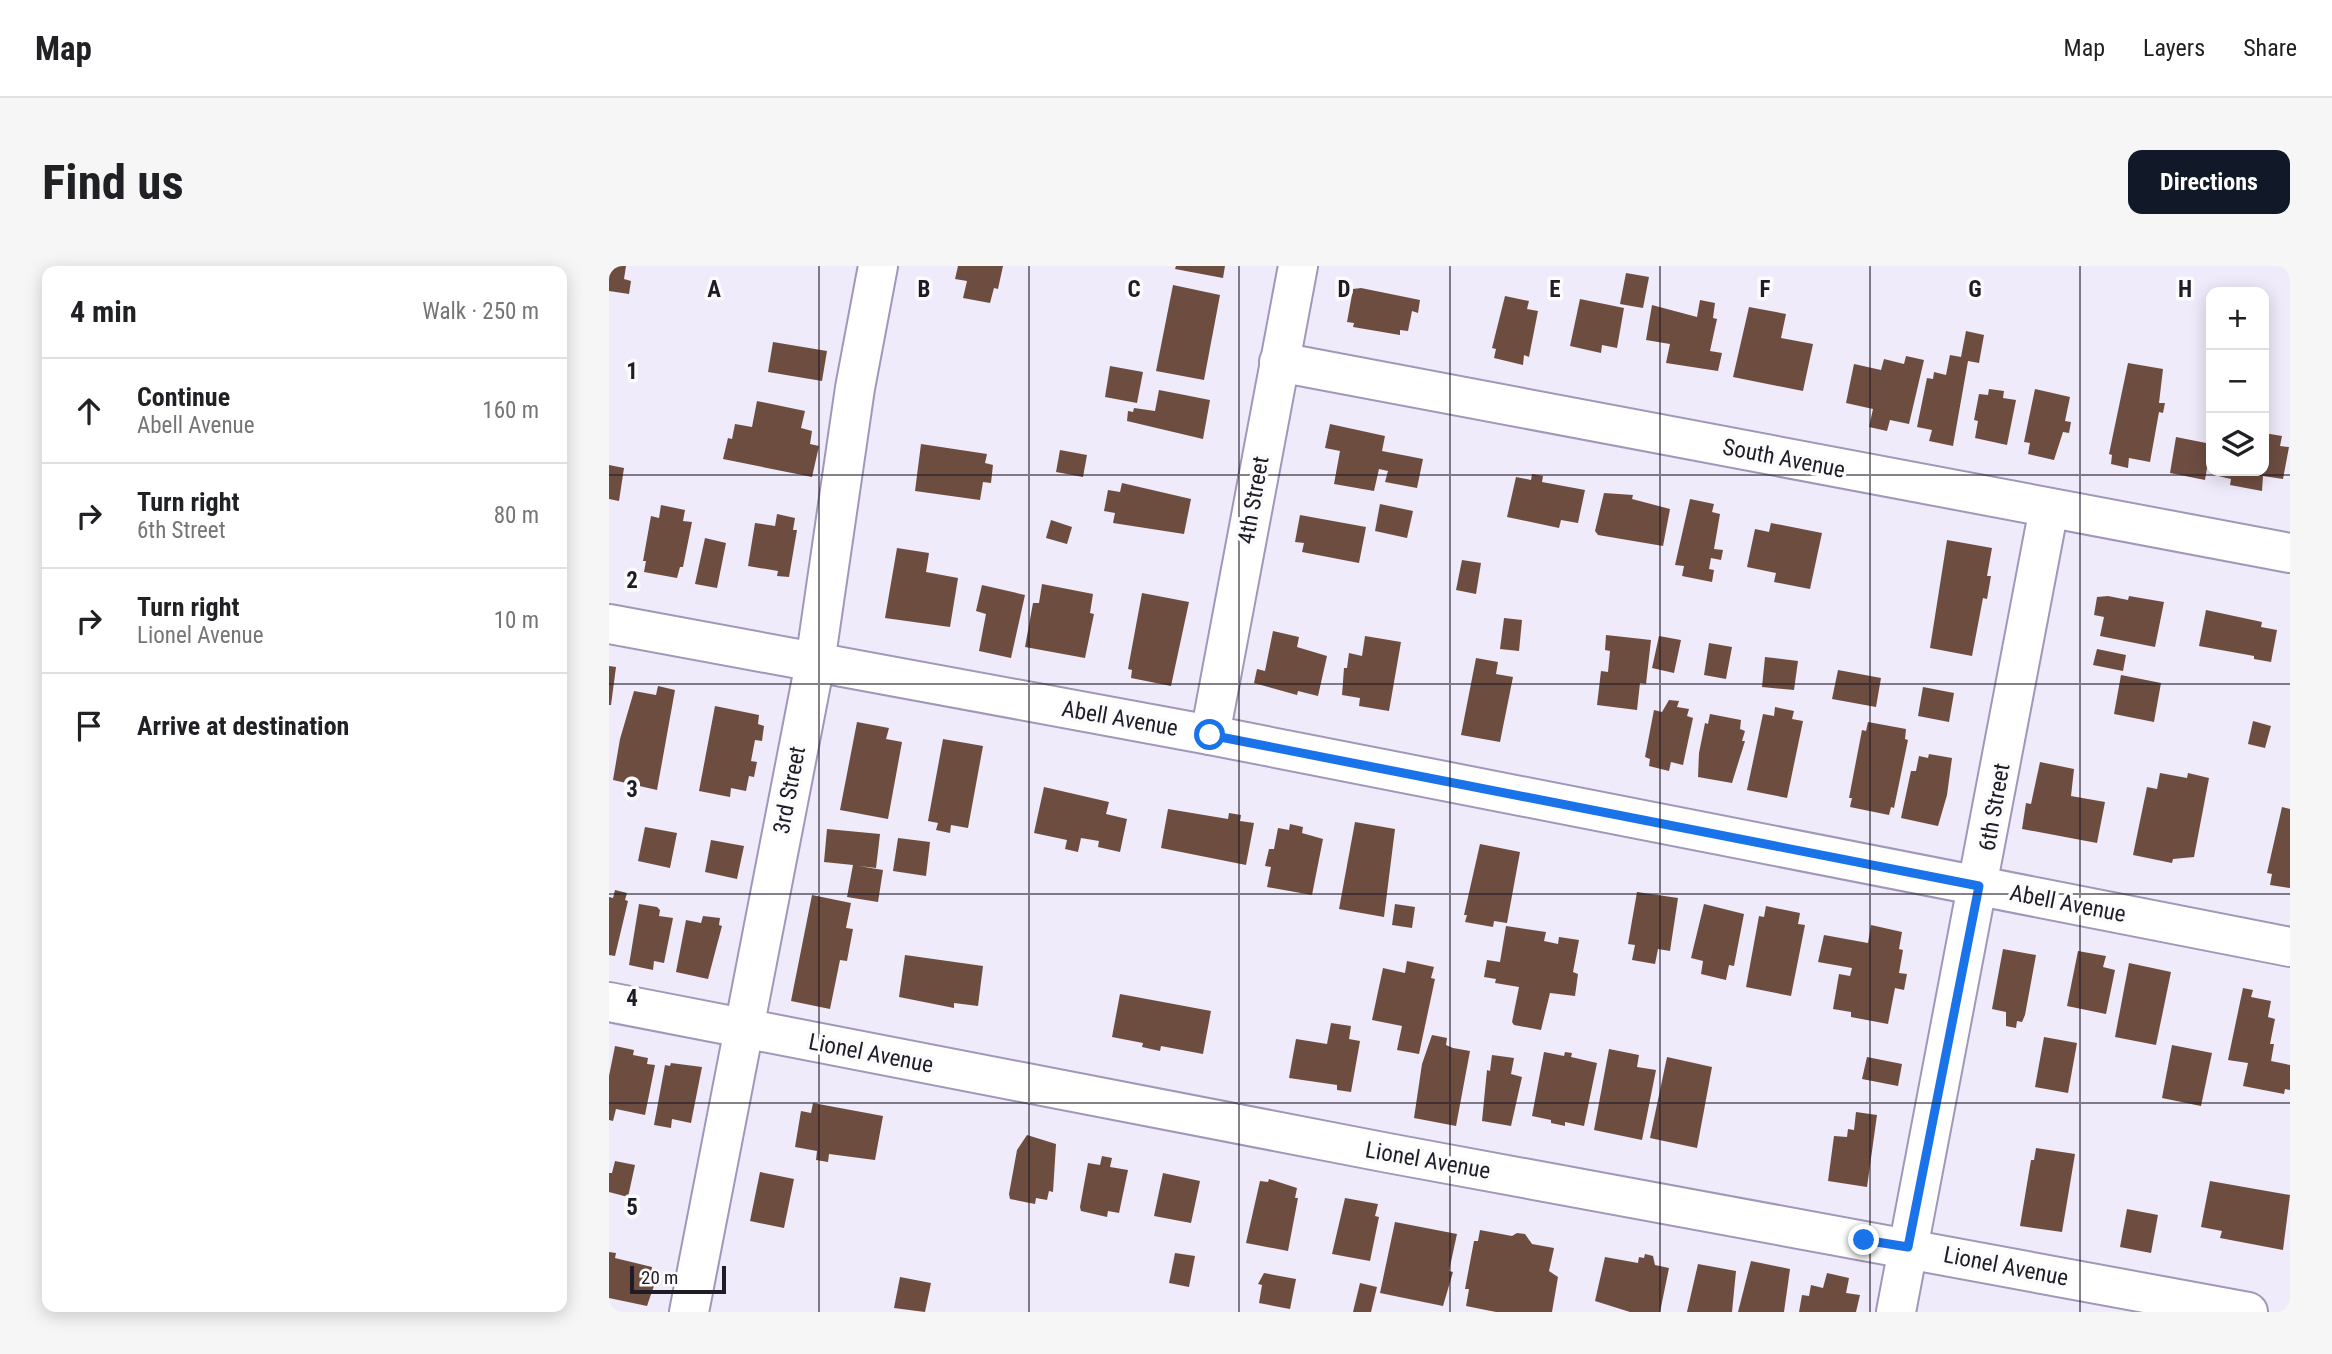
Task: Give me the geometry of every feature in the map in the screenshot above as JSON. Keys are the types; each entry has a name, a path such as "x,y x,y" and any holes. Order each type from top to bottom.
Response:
{"street":[{"name":"3rd Street","path":"689,1312 815,663 855,388 878,266"},
{"name":"4th Street","path":"1210,735 1298,266"},
{"name":"South Avenue","path":"1279,362 2290,553"},
{"name":"6th Street","path":"1896,1312 2049,508"},
{"name":"Abell Avenue","path":"609,624 1210,735 2290,947"},
{"name":"Lionel Avenue","path":"609,1002 1388,1153 1908,1247 2248,1312"}],"building":[{"path":"609,266 626,266 624,279 631,281 629,294 609,291"},
{"path":"958,266 1003,266 998,289 994,288 990,303 963,298 967,281 955,279"},
{"path":"1176,266 1225,266 1223,278 1175,269"},
{"path":"1626,273 1649,277 1643,308 1620,304"},
{"path":"1173,285 1220,295 1204,380 1156,371"},
{"path":"1361,288 1420,300 1418,313 1412,311 1408,331 1400,330 1400,335 1353,327 1354,323 1347,322 1353,289"},
{"path":"1505,296 1529,301 1527,309 1538,311 1529,357 1524,355 1523,365 1494,358 1496,349 1492,348"},
{"path":"1580,299 1624,308 1617,348 1602,345 1601,353 1570,346"},
{"path":"1700,300 1715,303 1713,318 1717,319 1710,351 1722,353 1718,371 1666,363 1670,344 1646,340 1652,305 1697,317"},
{"path":"1749,307 1786,314 1781,338 1813,344 1803,391 1733,377"},
{"path":"1966,331 1984,335 1979,363 1968,361 1953,446 1929,441 1932,430 1917,427 1927,378 1933,379 1934,372 1946,375 1950,355 1961,357"},
{"path":"773,342 827,351 822,381 768,372"},
{"path":"1906,356 1924,360 1909,424 1890,420 1887,431 1869,427 1873,409 1846,403 1854,364 1881,370 1884,359 1904,364"},
{"path":"2128,363 2163,369 2159,403 2165,403 2163,413 2159,412 2150,462 2129,458 2128,468 2111,464 2112,455 2109,454"},
{"path":"1110,366 1143,372 1137,403 1105,397"},
{"path":"1989,389 2004,391 2003,398 2016,400 2007,445 1975,438 1978,421 1974,420 1979,394 1988,395"},
{"path":"2035,389 2070,397 2065,421 2071,422 2069,433 2063,432 2054,460 2028,454 2030,443 2024,442"},
{"path":"1159,390 1210,400 1203,439 1127,421 1128,411 1133,412 1134,408 1155,411"},
{"path":"757,401 805,411 801,428 812,431 810,444 819,446 812,477 723,459 735,424 752,427"},
{"path":"1330,424 1385,436 1382,451 1423,459 1417,488 1385,482 1388,471 1379,469 1374,491 1334,484 1340,451 1325,448"},
{"path":"2269,434 2282,436 2280,446 2289,447 2283,479 2263,476 2269,476"},
{"path":"2176,437 2206,443 2205,480 2170,473"},
{"path":"921,444 987,454 985,463 993,465 991,483 983,482 980,500 915,491"},
{"path":"1060,450 1087,455 1083,477 1056,472"},
{"path":"609,465 624,468 619,501 609,499"},
{"path":"1532,474 1543,476 1542,482 1585,490 1578,523 1561,520 1559,528 1507,517 1516,477 1531,480"},
{"path":"2218,476 2263,476 2262,491 2230,485 2231,479"},
{"path":"1122,483 1191,499 1184,534 1113,523 1115,513 1104,511 1108,490 1120,492"},
{"path":"1604,493 1633,495 1632,499 1670,509 1663,546 1598,535 1595,531"},
{"path":"1690,499 1714,504 1712,512 1720,514 1714,549 1723,550 1721,560 1711,558 1709,569 1714,570 1712,582 1682,576 1684,566 1675,565"},
{"path":"1380,504 1413,511 1407,538 1375,531"},
{"path":"661,505 685,510 683,521 692,522 683,567 680,567 677,578 644,572 646,561 643,561 651,516 659,518"},
{"path":"777,514 795,518 793,530 797,530 789,577 777,576 778,571 748,566 755,523 775,526"},
{"path":"1300,515 1366,527 1359,563 1302,552 1304,543 1295,542"},
{"path":"1051,520 1072,527 1067,544 1046,538"},
{"path":"1771,523 1822,533 1810,589 1774,582 1776,573 1747,567 1755,529 1769,532"},
{"path":"705,538 726,543 717,588 695,584"},
{"path":"1947,540 1992,548 1987,576 1991,576 1987,599 1983,598 1972,656 1930,648"},
{"path":"897,548 929,553 926,572 958,578 950,627 885,618"},
{"path":"1462,560 1481,563 1476,594 1456,590"},
{"path":"1042,584 1093,594 1090,613 1094,614 1085,658 1025,647 1033,603 1039,603"},
{"path":"982,585 1025,595 1011,658 979,651 986,614 976,611"},
{"path":"1142,593 1189,602 1171,686 1131,678 1132,670 1128,669"},
{"path":"2129,596 2164,602 2155,647 2100,636 2104,617 2094,615 2097,597 2128,600"},
{"path":"2206,610 2262,622 2261,627 2277,630 2271,662 2254,659 2254,656 2199,646"},
{"path":"1504,618 1522,620 1519,651 1500,649"},
{"path":"1273,631 1299,637 1297,647 1327,656 1318,696 1298,691 1297,695 1254,683 1257,669 1265,671"},
{"path":"1606,635 1651,640 1646,684 1640,683 1637,710 1597,705 1601,671 1608,672 1610,651 1605,650"},
{"path":"1365,636 1401,642 1389,711 1359,706 1360,698 1342,695 1344,668 1347,668 1349,653 1362,656"},
{"path":"1659,636 1681,640 1674,673 1652,668"},
{"path":"1709,643 1732,647 1726,679 1704,675"},
{"path":"2097,649 2126,655 2123,671 2093,665"},
{"path":"1765,657 1798,661 1794,690 1762,687"},
{"path":"1476,658 1498,662 1496,674 1513,677 1500,742 1461,735"},
{"path":"609,666 616,667 611,705 609,705"},
{"path":"1838,670 1881,678 1876,707 1832,699"},
{"path":"2121,675 2161,683 2154,722 2114,714"},
{"path":"658,686 675,690 657,790 613,780 620,739 634,691 656,695"},
{"path":"1923,687 1954,693 1949,722 1918,716"},
{"path":"1669,700 1679,701 1677,707 1689,709 1687,716 1693,718 1683,765 1671,762 1669,771 1649,766 1650,759 1645,757 1654,710 1662,712"},
{"path":"715,706 759,715 758,724 764,726 762,741 755,740 751,761 757,762 754,777 749,776 746,791 731,788 730,797 699,791"},
{"path":"1775,707 1794,711 1792,719 1803,721 1787,798 1747,790 1763,714 1774,716"},
{"path":"1710,714 1741,720 1740,729 1745,731 1742,741 1745,741 1732,783 1698,777 1699,753 1705,723 1708,724"},
{"path":"2253,721 2271,726 2265,748 2248,744"},
{"path":"857,722 889,728 886,739 902,742 888,819 840,810"},
{"path":"1868,722 1906,729 1905,739 1908,740 1894,808 1891,807 1889,815 1850,807 1852,798 1849,798 1862,730 1866,731"},
{"path":"943,739 983,746 968,828 951,825 950,833 936,830 938,823 928,821"},
{"path":"1929,754 1952,758 1947,795 1938,826 1901,818 1911,771 1916,771 1919,756 1928,758"},
{"path":"2040,762 2074,769 2071,796 2105,802 2097,843 2022,829 2026,803 2031,804"},
{"path":"2160,773 2187,778 2188,773 2209,778 2194,857 2173,859 2172,863 2133,855 2147,787 2157,789"},
{"path":"1044,787 1109,802 1106,814 1127,819 1120,852 1098,847 1099,841 1081,838 1078,852 1065,849 1067,840 1034,833"},
{"path":"2282,807 2290,809 2290,888 2270,885 2272,874 2267,873"},
{"path":"1168,809 1228,819 1229,813 1241,815 1240,821 1254,823 1246,865 1161,848"},
{"path":"1355,822 1395,829 1384,917 1339,909"},
{"path":"1290,824 1303,827 1302,833 1323,839 1312,895 1267,887 1271,867 1265,866 1269,849 1274,849 1278,828 1289,830"},
{"path":"645,827 677,833 670,868 638,861"},
{"path":"827,829 880,834 876,868 859,866 883,870 878,902 847,897 853,865 824,862"},
{"path":"898,838 930,842 926,876 893,871"},
{"path":"711,840 744,846 737,879 705,872"},
{"path":"1480,844 1520,852 1507,923 1494,921 1493,927 1465,922 1467,915 1464,915"},
{"path":"615,890 627,893 625,900 628,901 615,956 609,955 609,897 613,898"},
{"path":"1637,892 1678,898 1670,951 1658,949 1655,964 1632,960 1635,945 1628,944"},
{"path":"812,895 851,903 846,928 853,929 847,961 840,960 830,1009 791,1001"},
{"path":"639,904 657,907 660,910 659,916 673,918 664,963 654,961 653,970 629,965"},
{"path":"1395,904 1415,907 1412,928 1392,925"},
{"path":"1704,904 1744,914 1734,966 1729,965 1726,980 1701,974 1703,961 1691,958"},
{"path":"1766,906 1800,913 1798,924 1805,925 1791,996 1746,987 1759,916 1764,917"},
{"path":"703,916 720,918 719,925 722,926 708,979 676,972 686,920 701,923"},
{"path":"1871,925 1902,932 1899,949 1903,950 1899,973 1907,974 1904,990 1895,988 1888,1024 1851,1017 1851,1012 1833,1009 1839,974 1850,976 1852,968 1818,962 1824,935 1868,943"},
{"path":"1506,926 1546,932 1544,941 1558,944 1559,937 1579,940 1573,972 1578,974 1575,996 1550,993 1541,1030 1514,1025 1512,1022 1519,987 1495,983 1496,979 1484,977 1487,960 1500,962"},
{"path":"2003,949 2036,955 2025,1015 2022,1022 2017,1021 2016,1028 2006,1026 2006,1012 1992,1009"},
{"path":"2078,951 2106,956 2103,967 2115,970 2106,1014 2067,1006"},
{"path":"905,955 983,966 978,1006 954,1003 954,1008 899,997"},
{"path":"1407,961 1434,967 1431,978 1435,979 1419,1054 1397,1050 1402,1026 1372,1020 1383,968 1405,973"},
{"path":"2129,963 2171,972 2156,1045 2115,1037"},
{"path":"2243,988 2253,990 2251,997 2271,1001 2268,1017 2275,1019 2270,1044 2274,1044 2271,1061 2290,1065 2290,1090 2285,1089 2284,1094 2243,1086 2248,1063 2228,1060"},
{"path":"1120,994 1211,1011 1203,1054 1161,1046 1160,1051 1142,1047 1143,1043 1112,1037"},
{"path":"1331,1023 1351,1026 1349,1039 1360,1041 1351,1092 1337,1090 1337,1085 1289,1078 1296,1039 1327,1044"},
{"path":"1432,1035 1447,1038 1446,1045 1453,1048 1470,1051 1456,1126 1414,1118 1422,1064"},
{"path":"2044,1037 2077,1043 2068,1093 2035,1087"},
{"path":"2172,1045 2212,1053 2201,1106 2162,1098"},
{"path":"615,1046 634,1050 633,1055 648,1058 647,1064 655,1065 645,1115 616,1109 613,1121 609,1120 609,1076"},
{"path":"1609,1049 1639,1055 1637,1067 1656,1070 1642,1140 1594,1130"},
{"path":"1544,1052 1564,1056 1565,1052 1572,1053 1571,1057 1597,1063 1584,1126 1565,1122 1565,1126 1532,1116"},
{"path":"1492,1055 1514,1058 1511,1074 1522,1077 1511,1126 1482,1121 1487,1070 1490,1071"},
{"path":"1667,1057 1712,1067 1697,1148 1650,1138"},
{"path":"1867,1057 1902,1064 1898,1086 1862,1079"},
{"path":"671,1063 702,1067 691,1123 672,1119 671,1128 654,1125 665,1065 670,1066"},
{"path":"813,1103 883,1116 875,1160 829,1154 828,1162 816,1160 817,1151 795,1147 801,1111 811,1113"},
{"path":"1856,1112 1877,1115 1867,1187 1828,1181 1834,1136 1847,1137 1848,1129 1854,1130"},
{"path":"1027,1135 1056,1144 1053,1192 1049,1191 1047,1200 1036,1198 1035,1204 1010,1199 1009,1194 1017,1150"},
{"path":"2036,1148 2075,1154 2062,1232 2020,1226 2031,1160 2034,1160"},
{"path":"1102,1156 1112,1158 1110,1167 1128,1170 1119,1213 1108,1211 1107,1217 1081,1211 1080,1207 1088,1163 1100,1165"},
{"path":"615,1161 635,1165 628,1197 609,1192 609,1173 612,1173"},
{"path":"760,1172 794,1179 784,1228 750,1221"},
{"path":"1163,1173 1200,1181 1191,1223 1154,1216"},
{"path":"1269,1179 1297,1188 1295,1198 1298,1198 1288,1251 1246,1243 1260,1181 1268,1182"},
{"path":"2210,1181 2290,1195 2283,1250 2220,1238 2222,1231 2201,1227"},
{"path":"1345,1198 1378,1204 1375,1216 1379,1217 1370,1261 1332,1254"},
{"path":"2127,1209 2158,1215 2151,1253 2120,1247"},
{"path":"1395,1222 1457,1234 1449,1271 1453,1272 1443,1306 1380,1293"},
{"path":"1480,1230 1512,1236 1517,1233 1525,1234 1532,1244 1554,1248 1549,1271 1558,1277 1552,1312 1496,1312 1466,1306 1469,1289 1465,1289 1474,1241 1478,1241"},
{"path":"609,1252 616,1253 615,1258 652,1267 650,1279 656,1280 647,1306 609,1298"},
{"path":"1175,1253 1195,1256 1189,1287 1169,1283"},
{"path":"1645,1254 1653,1256 1655,1265 1669,1268 1660,1312 1630,1312 1595,1301 1605,1257 1638,1263 1639,1257 1644,1258"},
{"path":"1751,1261 1790,1269 1784,1312 1738,1312"},
{"path":"1698,1264 1736,1271 1732,1312 1687,1312"},
{"path":"1264,1273 1296,1279 1290,1309 1259,1303 1262,1285 1258,1284"},
{"path":"1827,1273 1849,1278 1846,1293 1860,1295 1856,1312 1799,1312 1802,1295 1809,1296 1811,1285 1823,1288"},
{"path":"900,1277 931,1283 925,1312 894,1308"},
{"path":"1360,1283 1377,1287 1371,1312 1353,1312"}],"route":[{"path":"1210,735 1979,886 1908,1247 1864,1240"}]}
